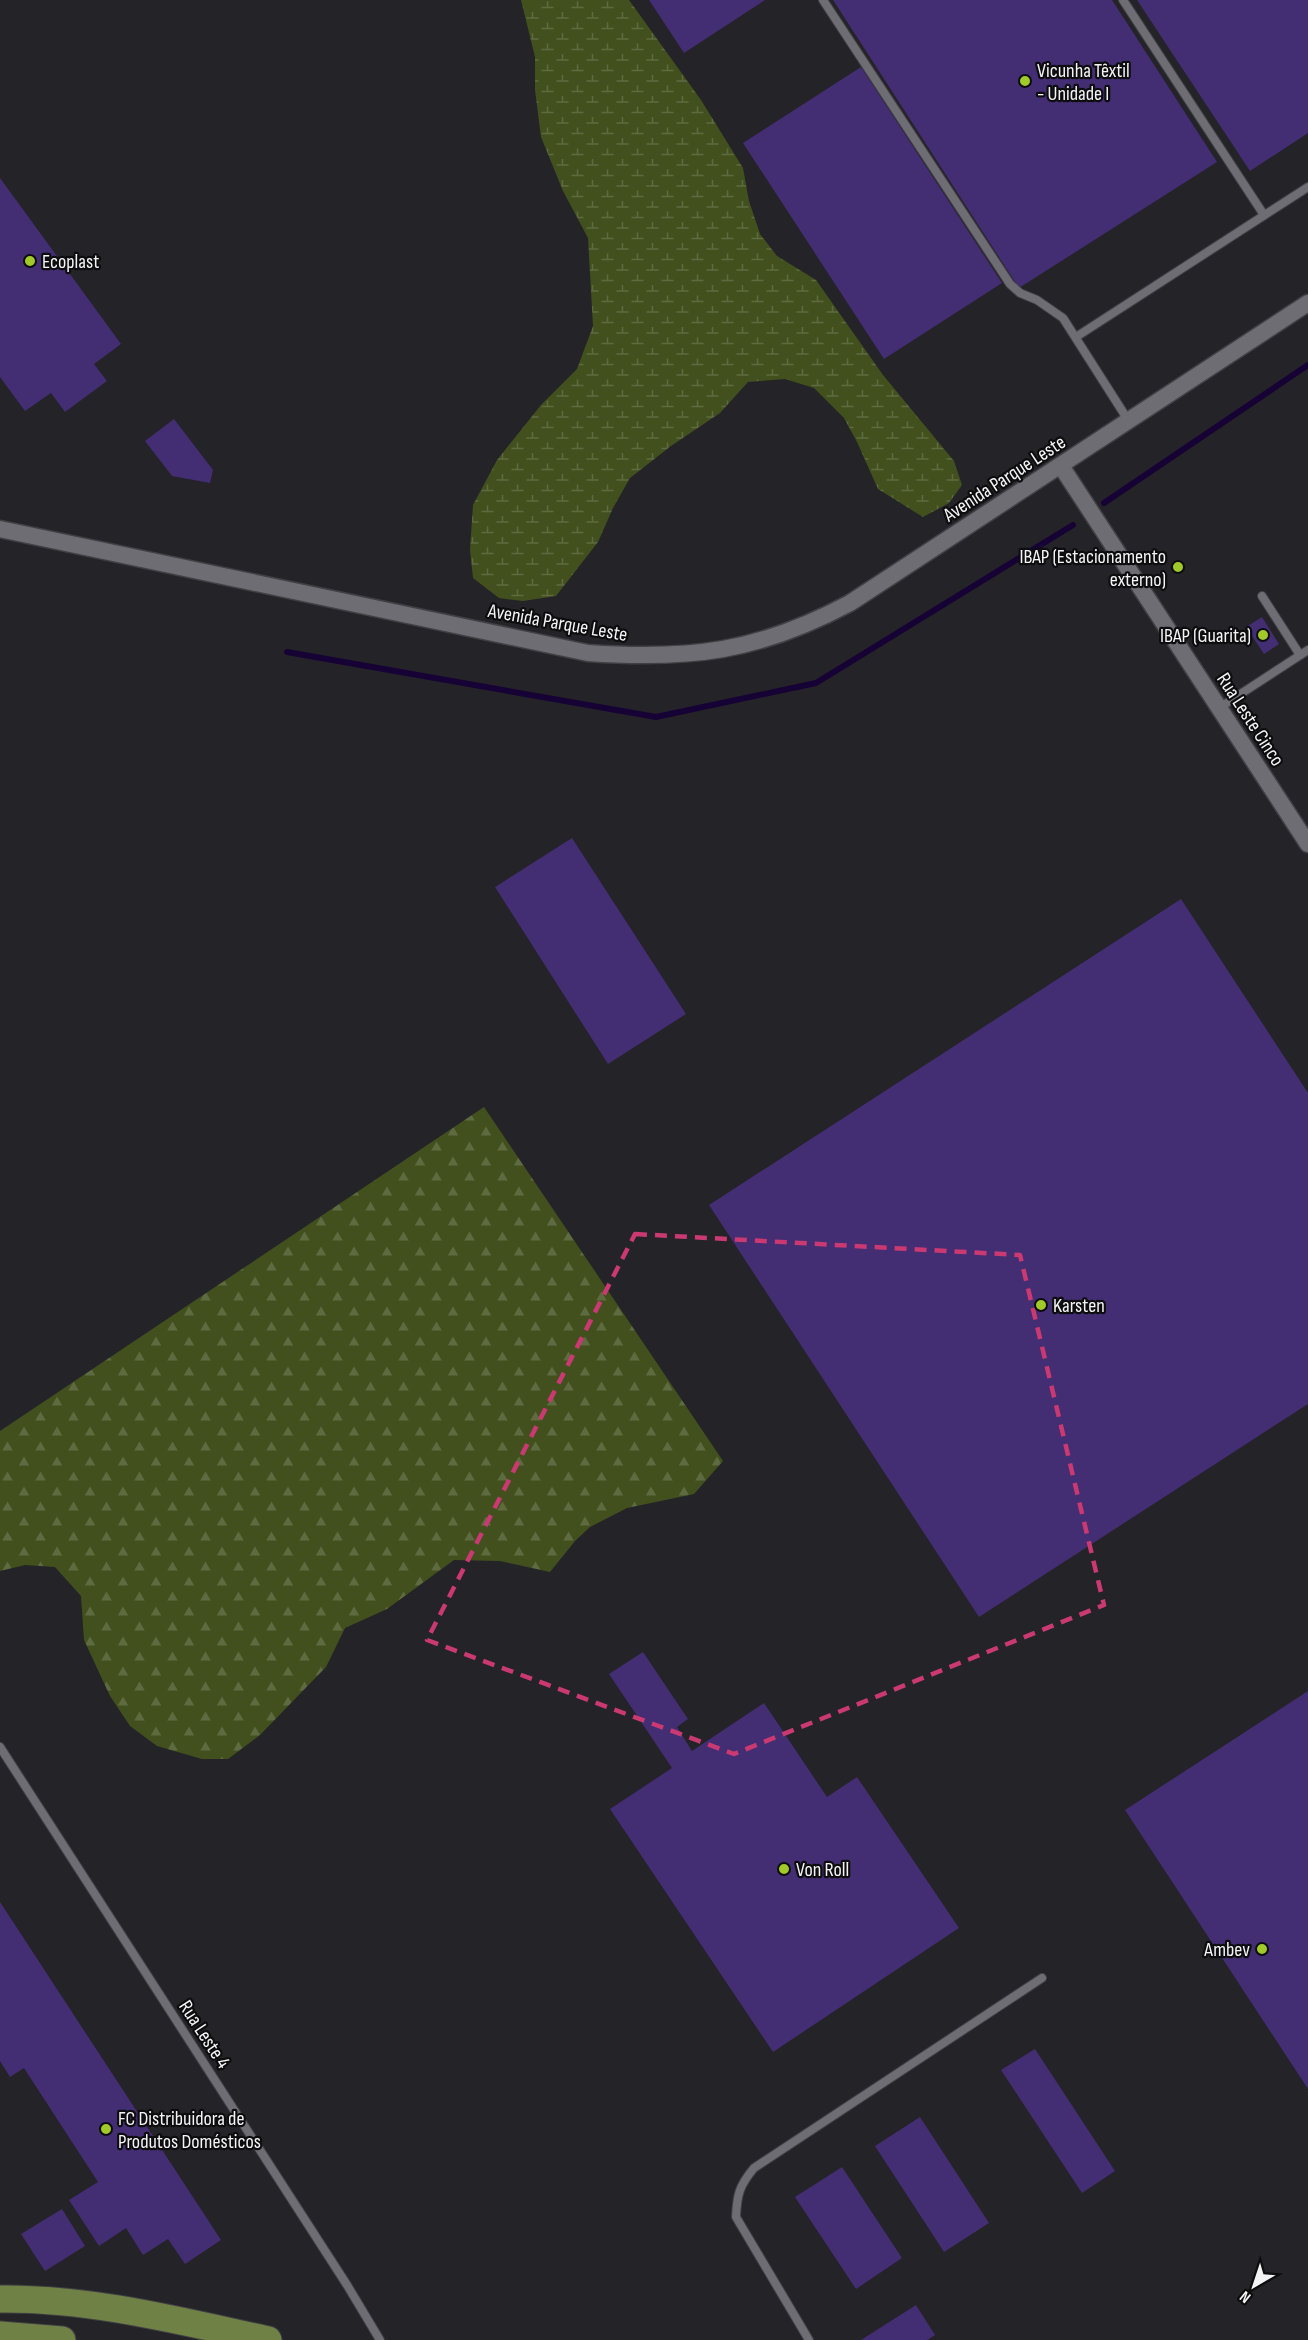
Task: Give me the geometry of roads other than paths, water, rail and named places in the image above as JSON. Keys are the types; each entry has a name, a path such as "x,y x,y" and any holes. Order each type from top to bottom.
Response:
{"main road":[{"path":"0,2299 52,2300 88,2304 268,2340"},
{"path":"0,2335 62,2340"}],"street":[{"name":"Avenida Parque Leste","path":"0,530 588,653 636,656 685,655 723,651 768,639 825,616 850,603 1308,303"},
{"name":"Rua Leste Cinco","path":"1061,466 1308,844"}],"lane":[{"path":"823,0 1010,284 1020,293 1037,300 1063,318 1128,420"},
{"path":"1123,0 1264,216"},
{"path":"1076,337 1308,187"},
{"path":"1219,708 1304,652 1262,596"},
{"name":"Rua Leste 4","path":"0,1747 347,2285 380,2340"},
{"path":"809,2340 736,2217 736,2199 741,2183 753,2168 1042,1978"}],"waterway":[{"path":"1104,503 1308,365"},
{"path":"287,652 656,717 816,683 1073,525"}],"place":[{"name":"Vicunha Têxtil - Unidade I","path":"1025,81"},
{"name":"Ecoplast","path":"30,261"},
{"name":"IBAP (Estacionamento externo)","path":"1178,567"},
{"name":"IBAP (Guarita)","path":"1263,635"},
{"name":"Karsten","path":"1041,1305"},
{"name":"Von Roll","path":"784,1869"},
{"name":"Ambev","path":"1262,1949"},
{"name":"FC Distribuidora de Produtos Domésticos","path":"106,2129"}]}
